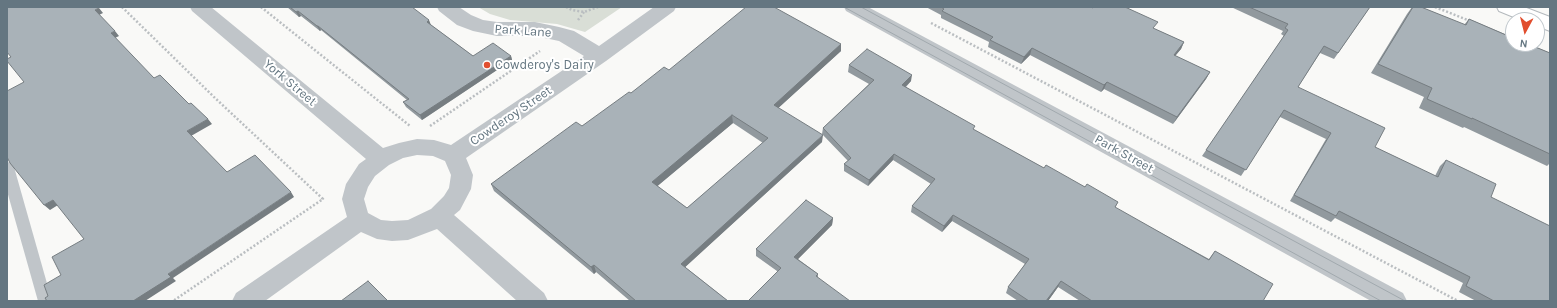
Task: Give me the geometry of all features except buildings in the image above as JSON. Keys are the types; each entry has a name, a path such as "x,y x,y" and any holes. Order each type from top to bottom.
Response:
{"main road":[{"path":"1506,7 1550,24"}],"street":[{"name":"York Street","path":"199,7 381,159"},
{"name":"Park Lane","path":"446,7 464,20 480,26 497,29 536,29 567,36 599,56"},
{"name":"Cowderoy Street","path":"454,155 599,56 667,7"},
{"name":"Park Street","path":"853,7 1394,301"},
{"path":"417,147 434,148 454,155 462,175 460,189 452,203 439,216 425,224 408,230 392,231 377,229 360,220 356,212 353,199 357,184 367,170 381,159 399,151 417,147"},
{"path":"439,216 534,301"},
{"path":"245,301 360,220"}],"lane":[{"path":"7,167 45,301"}],"path":[{"path":"122,7 215,98 323,198 173,301"},
{"path":"261,7 413,129"},
{"path":"566,7 572,10 584,12 598,7"},
{"path":"1435,7 1470,21"},
{"path":"425,130 546,47 567,36 584,12"},
{"path":"929,22 1458,301"}],"shaded area":[{"path":"478,7 622,7 585,32 557,24 510,20 490,14"}],"tram line":[{"path":"844,7 1381,301"},
{"path":"861,7 1405,301"}],"place":[{"name":"Cowderoy's Dairy","path":"487,65"}]}
